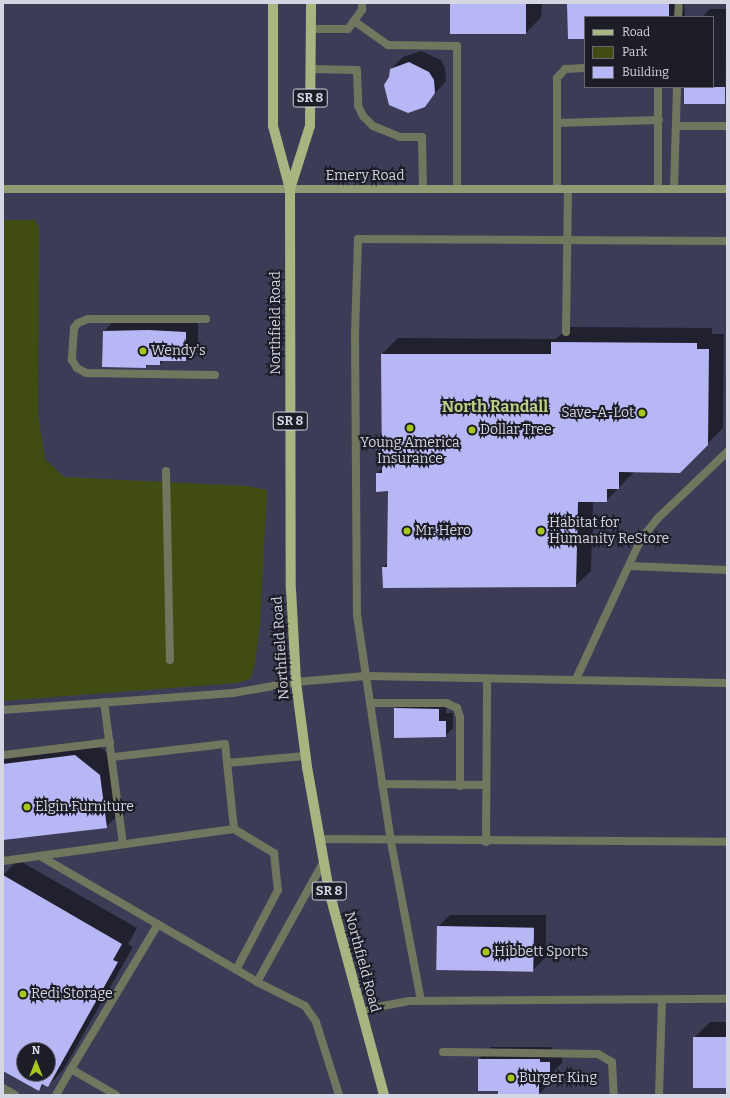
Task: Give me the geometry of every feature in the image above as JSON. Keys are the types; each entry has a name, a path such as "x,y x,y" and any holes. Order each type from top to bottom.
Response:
{"main road":[{"name":"Northfield Road","path":"273,3 272,126 290,189 291,576 296,682 305,756 324,863 384,1095"},
{"name":"Northfield Road","path":"290,189 310,126 310,3"},
{"name":"Emery Road","path":"3,189 727,189"}],"lane":[{"path":"310,29 348,29 362,10 362,3"},
{"path":"678,16 679,3"},
{"path":"354,20 388,44 457,46 457,189"},
{"path":"557,189 557,78 565,69 584,68"},
{"path":"310,69 357,70 358,99 364,116 373,126 400,138 422,138 423,189"},
{"path":"658,88 658,189"},
{"path":"674,189 677,88"},
{"path":"557,124 659,120"},
{"path":"676,126 727,126"},
{"path":"566,332 568,189"},
{"path":"421,1001 391,842 357,607 355,333 358,239 568,242 727,241"},
{"path":"206,319 88,319 78,323 74,328 72,360 77,368 86,373 215,375"},
{"path":"576,679 629,566 640,539 657,519 727,452"},
{"path":"166,471 170,660"},
{"path":"629,566 727,570"},
{"path":"3,710 233,693 296,682 366,676 727,683"},
{"path":"486,842 487,679"},
{"path":"104,702 124,844"},
{"path":"370,703 446,703 457,708 460,717 460,786"},
{"path":"3,755 110,742"},
{"path":"112,757 225,744 234,829"},
{"path":"227,763 305,756"},
{"path":"382,784 460,786 486,785"},
{"path":"3,861 234,829 274,853 278,890 236,970"},
{"path":"319,839 391,842 727,842"},
{"path":"40,856 257,982 305,1006 316,1022 338,1095"},
{"path":"257,982 324,863"},
{"path":"56,1095 158,924"},
{"path":"361,1010 421,1001 727,999"},
{"path":"659,1095 662,1000"},
{"path":"443,1052 598,1054 612,1062 614,1095"},
{"path":"71,1069 116,1095"},
{"path":"3,1088 15,1095"}],"shaded area":[{"path":"3,3 727,3 727,1095 3,1095"}],"green space":[{"path":"3,220 35,220 39,227 38,415 45,459 64,477 247,486 267,490 260,625 255,664 250,679 237,683 3,701"}],"building":[{"path":"450,3 526,3 526,34 450,34"},
{"path":"567,3 669,3 669,16 584,16 584,39 568,39"},
{"path":"409,62 429,72 434,80 435,93 425,107 408,113 389,105 384,85 389,77 390,69"},
{"path":"725,87 725,104 684,104 684,88"},
{"path":"148,330 186,332 186,361 160,361 160,365 146,365 146,368 102,367 103,331"},
{"path":"551,342 697,343 697,349 709,349 708,445 680,473 619,472 619,489 607,489 607,502 578,502 576,587 383,588 382,567 387,567 388,491 376,492 376,473 382,473 381,354 551,354"},
{"path":"394,708 439,709 439,721 446,721 446,737 394,738"},
{"path":"75,755 100,775 107,828 3,840 3,764"},
{"path":"3,875 122,944 113,960 118,962 56,1073 56,1042 16,1042 16,1078 3,1071"},
{"path":"437,926 534,928 533,972 436,970"},
{"path":"693,1037 727,1037 727,1088 693,1088"},
{"path":"478,1059 540,1059 540,1062 550,1062 550,1076 539,1077 539,1095 498,1095 498,1091 478,1091"},
{"path":"23,1082 51,1082 48,1087 42,1084 39,1091"}],"place":[{"name":"Wendy's","path":"143,351"},
{"name":"Save-A-Lot","path":"642,413"},
{"name":"Young America Insurance","path":"410,428"},
{"name":"Dollar Tree","path":"472,430"},
{"name":"Mr. Hero","path":"407,531"},
{"name":"Habitat for Humanity ReStore","path":"541,531"},
{"name":"Elgin Furniture","path":"27,807"},
{"name":"Hibbett Sports","path":"486,952"},
{"name":"Redi Storage","path":"23,994"},
{"name":"Burger King","path":"511,1078"}],"district":[{"name":"North Randall","path":"495,407"}]}
